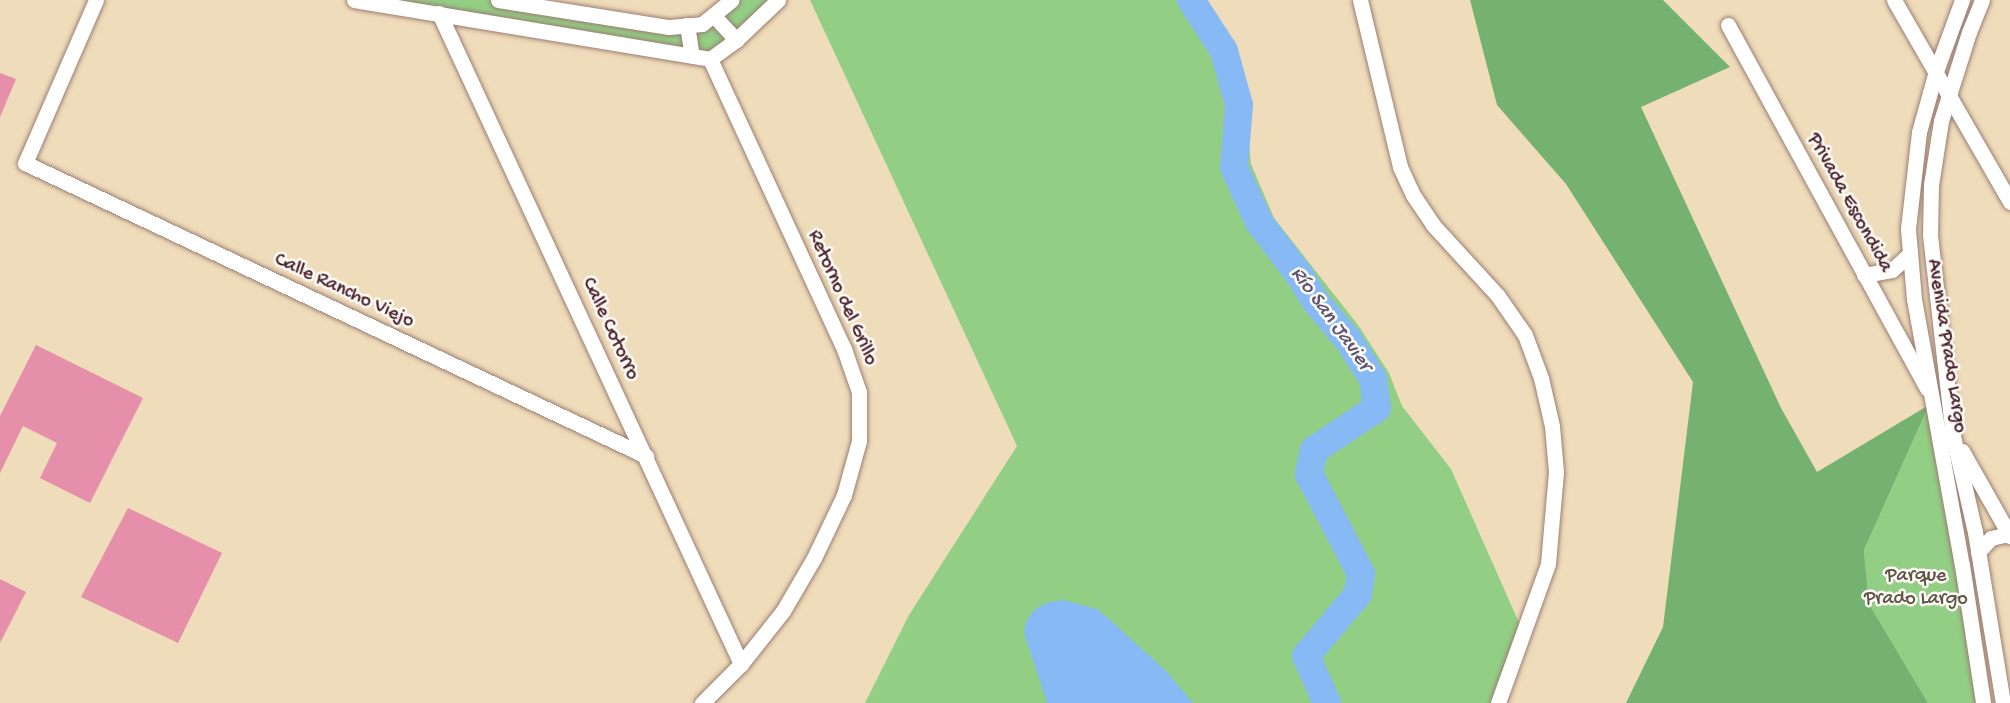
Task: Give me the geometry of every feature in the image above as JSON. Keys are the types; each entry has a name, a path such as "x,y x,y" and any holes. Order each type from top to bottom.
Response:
{"street":[{"name":"Calle Rancho Viejo","path":"96,0 25,163 646,456"},
{"path":"354,0 710,59 736,40 778,0"},
{"path":"498,0 669,27 702,24 732,0"},
{"path":"1360,0 1400,167 1432,225 1498,296 1525,335 1541,378 1552,426 1556,472 1548,564 1498,703"},
{"path":"1894,0 2010,202"},
{"name":"Avenida Prado Largo","path":"1962,0 1936,71 1920,132 1908,229 1914,299 1983,703"},
{"name":"Avenida Prado Largo","path":"1982,0 1949,93 1931,185 1930,235 1953,436 1978,552 2003,703"},
{"name":"Calle Cotorro","path":"439,13 741,664"},
{"path":"714,16 736,40"},
{"path":"687,25 692,56"},
{"name":"Privada Escondida","path":"1728,25 2009,535"},
{"name":"Retorno del Grillo","path":"702,703 741,664 783,611 814,558 844,495 859,441 859,392 844,349 710,59"},
{"path":"1864,275 1892,270 1910,254"},
{"path":"1978,552 1991,538 2009,535"}],"green space":[{"path":"354,0 498,0 702,24 732,0 778,0 710,59"},
{"path":"810,0 1206,0 1225,30 1242,68 1251,164 1274,218 1358,325 1389,373 1402,406 1451,469 1524,634 1498,703 865,703 909,615 1017,446"},
{"path":"1470,0 1663,0 1730,67 1641,107 1781,408 1817,472 1929,405 1864,550 1869,604 1928,703 1626,703 1663,627 1693,382 1566,184 1497,105"},
{"name":"Parque Prado Largo","path":"1929,405 1986,703 1928,703 1869,604 1864,550"}],"water":[{"path":"1063,600 1097,609 1166,671 1193,703 1047,703 1024,633 1026,622 1034,610 1046,603"}],"building":[{"path":"0,73 16,79 0,117"},
{"path":"36,345 143,398 90,503 40,478 57,443 23,426 0,473 0,416"},
{"path":"128,508 222,553 178,643 81,597"},
{"path":"0,579 26,592 0,643"}],"waterway":[{"name":"Río San Javier","path":"1191,0 1224,51 1239,105 1234,167 1259,222 1300,276 1317,303 1349,341 1373,379 1377,408 1314,450 1309,474 1361,574 1358,594 1306,656 1327,703"}]}
